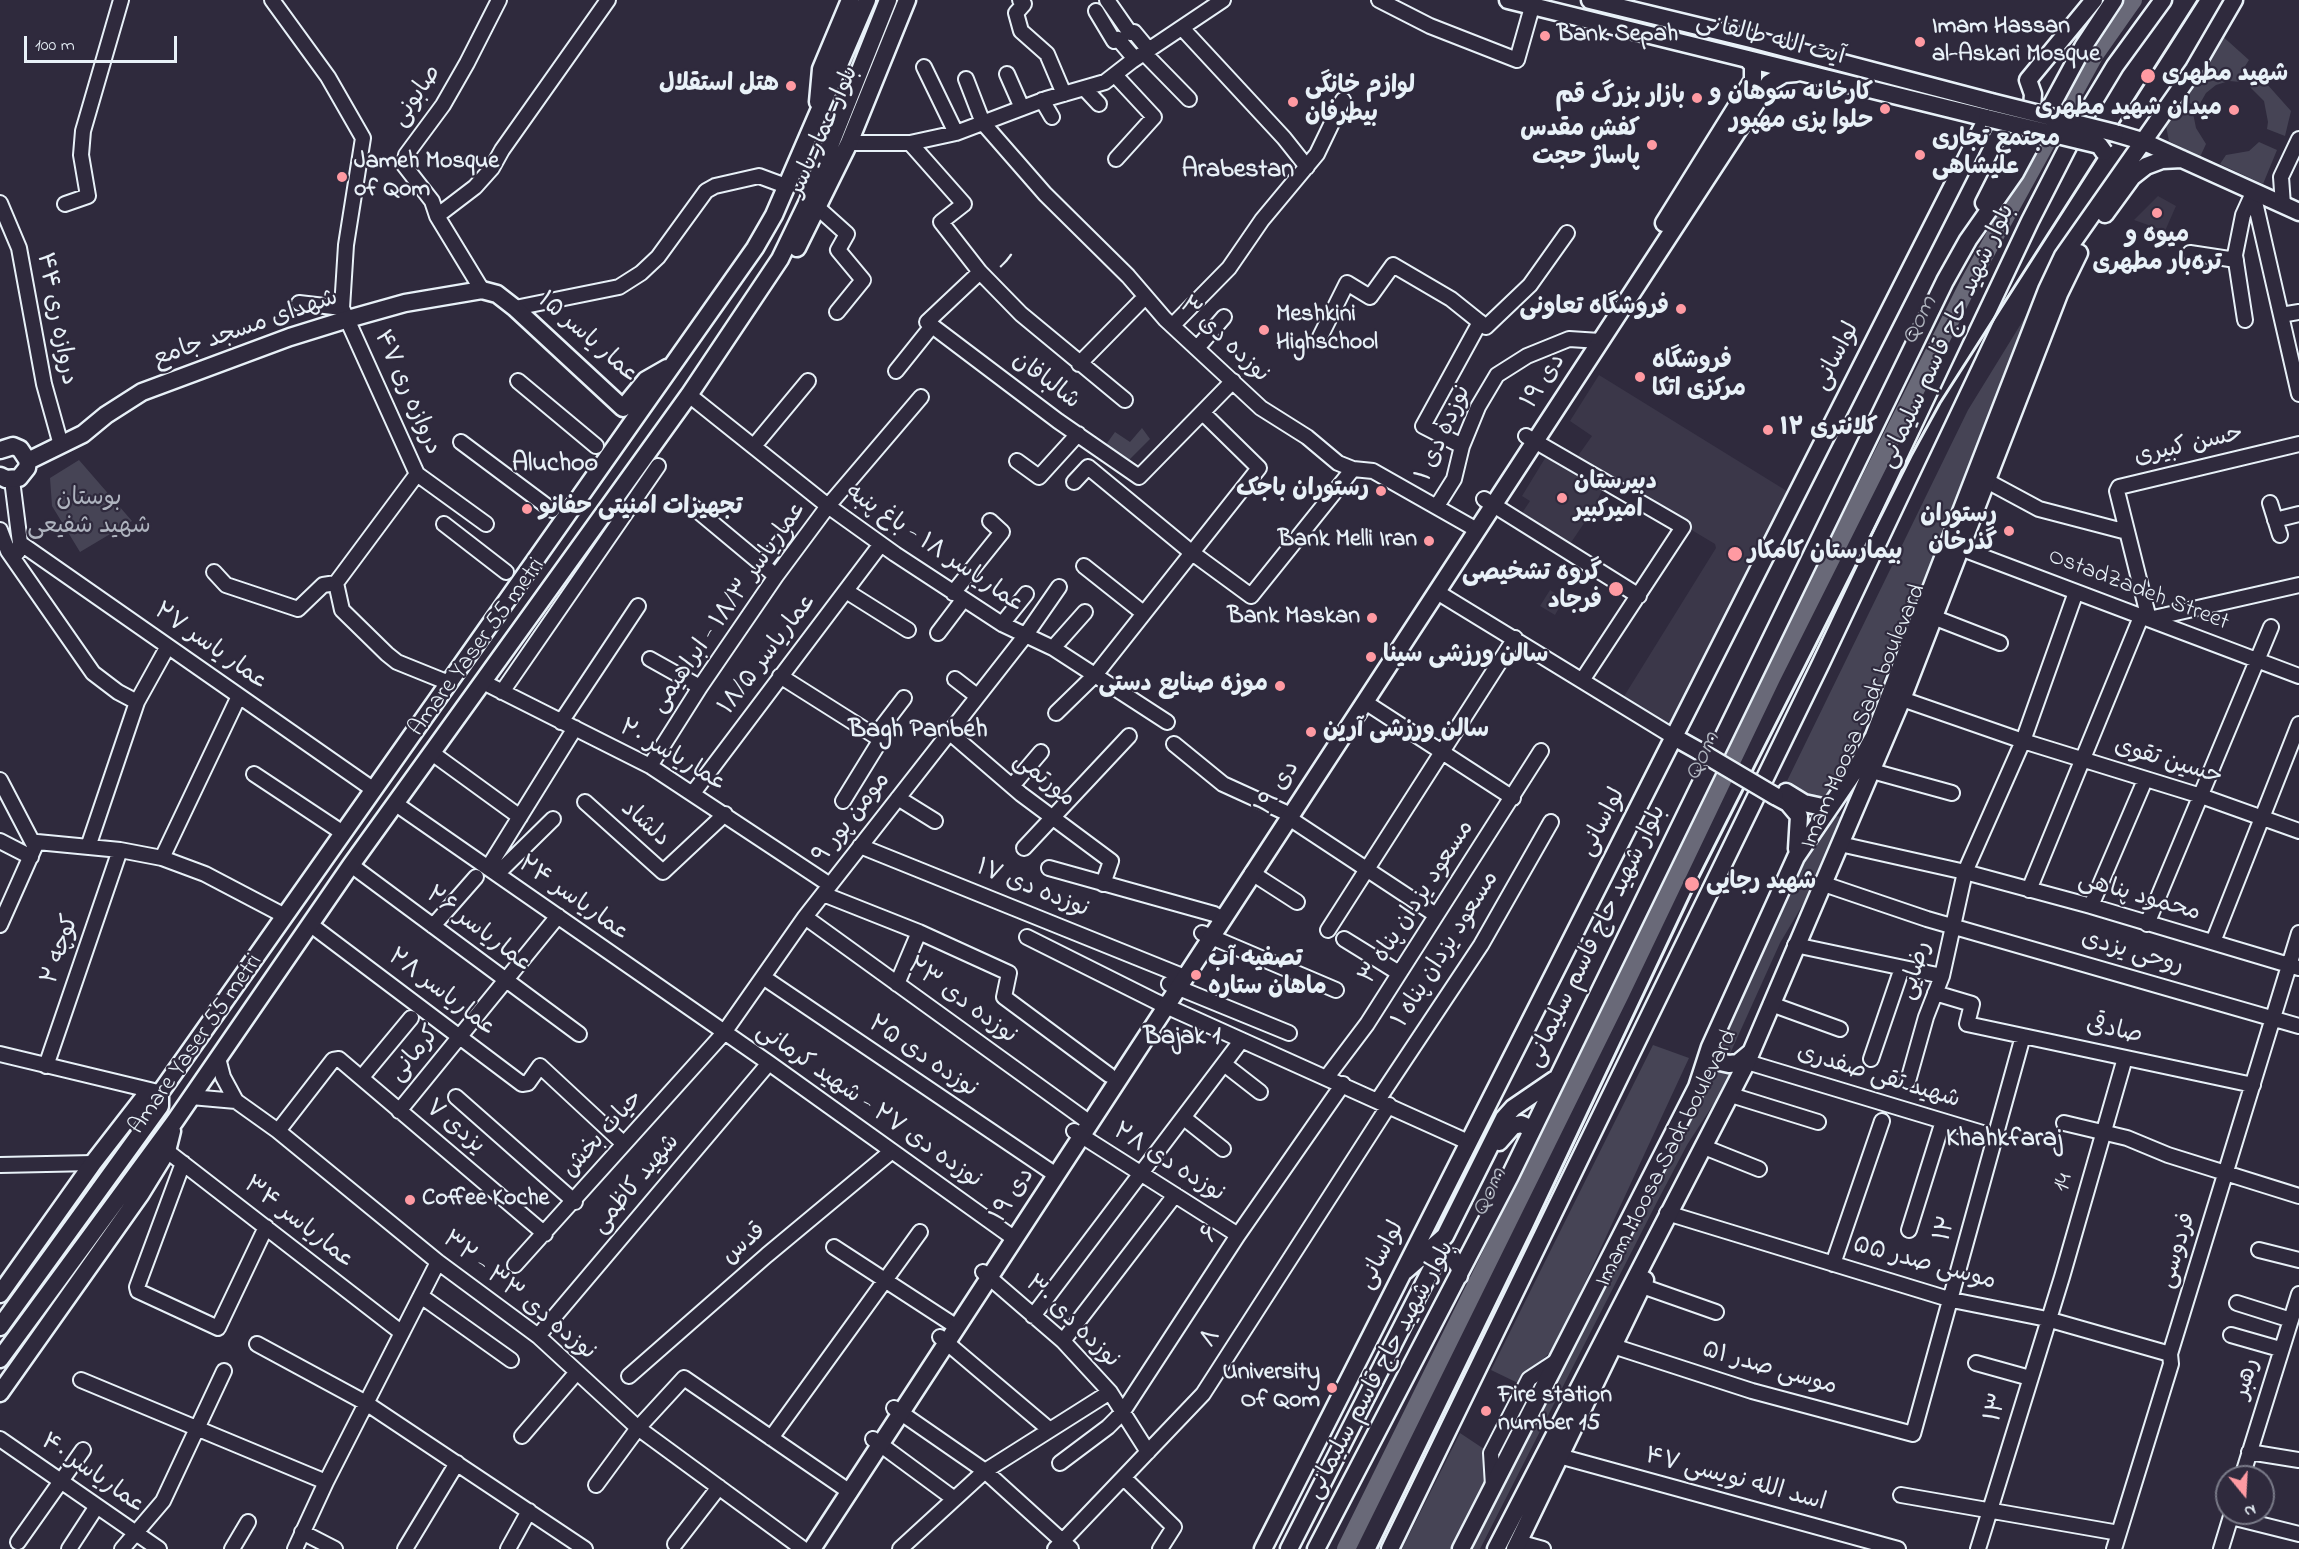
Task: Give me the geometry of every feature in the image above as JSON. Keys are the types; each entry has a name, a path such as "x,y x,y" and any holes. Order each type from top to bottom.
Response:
{"main road":[{"path":"816,117 821,69 850,0"},
{"name":"بلوار عمار یاسر","path":"816,117 867,0"},
{"name":"بلوار عمار یاسر","path":"771,273 808,201 888,0"},
{"name":"بلوار عمار یاسر","path":"771,273 790,260 818,208 849,143 908,0"},
{"name":"آیت الله طالقانی","path":"1508,0 1800,73 1989,110"},
{"name":"آیت الله طالقانی","path":"1590,0 1773,44 1989,110"},
{"path":"1968,240 2032,108 2033,94 2028,81 2094,0"},
{"name":"بلوار شهید حاج قاسم سلیمانی","path":"1316,1549 1459,1276 1532,1129 1926,319 1968,240 2015,173 2083,47 2114,0"},
{"name":"بلوار شهید حاج قاسم سلیمانی","path":"1390,1549 1816,673 2030,221 2077,129 2115,66 2163,0"},
{"name":"Imam Moosa Sadr boulevard","path":"1496,1549 1749,1056 1821,883 1851,820 1902,699 2073,262 2127,174 2137,147 2194,69 2234,0"},
{"name":"۱۹ دی","path":"1595,340 1753,80 1753,65 1747,59"},
{"name":"۱۹ دی","path":"802,1549 877,1442 1206,935 1252,873 1472,527 1769,82 1784,74 1800,73"},
{"path":"1989,110 2115,133 2137,147 2182,159 2290,208"},
{"path":"1989,110 2099,145 2127,174"},
{"name":"لواسانی","path":"1263,1549 1468,1142 1687,744 1989,110"},
{"name":"Amare Yaser 55 metri","path":"0,1327 159,1106 160,1093 755,248 774,215 816,117"},
{"name":"Imam Moosa Sadr boulevard","path":"1461,1549 1494,1489 1697,1087 1710,1047 1796,857 1856,769 1874,736 2047,290 2063,256 2127,174 2162,160 2182,159"},
{"name":"Amare Yaser 55 metri","path":"0,1359 175,1121 351,865 689,395 771,273"},
{"name":"شهدای مسجد جامع","path":"28,461 83,434 106,415 142,392 345,314 405,303 490,292"},
{"name":"عمار یاسر ۱۵","path":"490,292 515,308 623,408 646,380 673,365"},
{"path":"2,447 20,449 28,461 24,473 6,478"},
{"name":"۱۹ دی","path":"1219,917 1365,702 1432,589"},
{"path":"1687,744 1777,792 1804,803 1844,808 1851,820"},
{"path":"1777,792 1799,816 1800,827 1796,857"},
{"name":"۱۹ دی","path":"1082,1127 1109,1075 1162,1004"},
{"path":"1710,1047 1720,1062 1738,1063 1749,1056"},
{"path":"1399,1277 1445,1236 1509,1113 1554,1080"},
{"path":"0,1294 93,1163 145,1096 160,1093"},
{"path":"0,1393 140,1195 167,1151 175,1121"},
{"path":"1488,1154 1514,1126 1521,1124 1532,1129"},
{"path":"1516,1545 1642,1286 1667,1213"},
{"name":"لواسانی","path":"1289,1549 1439,1258 1450,1256 1456,1260 1460,1268 1459,1276"},
{"path":"1306,1461 1330,1471"},
{"name":"۱۹ دی","path":"812,1549 846,1489"}],"street":[{"path":"65,204 88,196 81,155 83,131 121,0"},
{"path":"272,0 328,77 363,138 346,246 345,314 299,303"},
{"name":"صابونی","path":"490,292 437,216 432,201 405,165 406,155 443,105 499,0"},
{"path":"437,216 474,187 492,168 502,150 608,0"},
{"path":"1020,0 1024,4 1016,13 1021,31 1047,54 1064,94"},
{"path":"1107,0 1130,33 1134,32 1142,54"},
{"path":"849,143 910,143 956,133 1042,100 1105,82 1142,54 1223,0"},
{"path":"1379,0 1397,5 1517,60 1532,7"},
{"path":"1096,11 1114,41 1118,39 1142,54 1189,99"},
{"path":"1182,28 1284,138 1307,167"},
{"path":"924,68 956,133"},
{"path":"1007,74 1022,108"},
{"path":"1115,75 1154,117 1116,159"},
{"path":"966,78 983,123"},
{"path":"1084,88 1099,104"},
{"path":"1042,100 1052,117"},
{"path":"1173,325 1229,268 1262,220 1317,154 1344,100"},
{"name":"نوزده دی ۳","path":"983,123 1045,194 1145,297 1261,408 1307,437 1338,463 1353,469 1373,471 1472,527"},
{"path":"2290,208 2280,177 2299,139"},
{"name":"۱","path":"910,143 964,204 941,222 980,272 1021,314 1125,400"},
{"path":"515,308 620,287 641,273 658,257 706,191 715,186 759,176 786,186"},
{"path":"2245,320 2236,260 2242,215 2253,193"},
{"path":"2253,193 2299,394"},
{"name":"دروازه ری ۴۴","path":"0,203 19,248 44,384 61,445"},
{"path":"818,208 848,234 838,250 863,280 837,312"},
{"path":"1462,446 1423,426 1483,324 1530,285 1567,233"},
{"path":"2190,253 2236,260"},
{"path":"1320,337 1347,283 1370,297 1393,265 1451,299 1483,324"},
{"path":"896,371 930,324 980,272"},
{"path":"1079,364 1145,297"},
{"path":"2282,315 2299,312"},
{"name":"دروازه ری ۴۷","path":"345,314 417,474 486,524"},
{"path":"1197,347 1224,317"},
{"name":"شالبافان","path":"930,324 1139,477 1203,413"},
{"name":"نوزده دی ۱","path":"1437,506 1454,479 1462,446 1478,407 1497,375 1527,356 1569,339 1595,340"},
{"path":"518,381 596,446"},
{"path":"754,446 808,381"},
{"path":"1056,713 1096,674 1142,612 1259,468 1203,413 1233,381"},
{"name":"عماریاسر ۱۸ - باغ پنبه","path":"689,395 828,506 958,597 1024,636 1037,639 1053,648 1167,722"},
{"name":"عماریاسر ۱۸/۳ - ابراهیمی","path":"650,766 700,687 776,576 828,506 921,397"},
{"path":"1017,461 1039,477 1078,434"},
{"path":"1531,438 1683,527 1583,679"},
{"path":"460,442 552,510"},
{"name":"حسن کبیری","path":"2145,618 2117,491 2119,487 2299,444"},
{"path":"502,692 658,466"},
{"path":"1074,482 1088,466 1191,552 1251,596 1353,469"},
{"path":"214,572 226,585 298,609 323,585 336,583 417,474"},
{"path":"6,478 20,543 17,553 10,554"},
{"path":"1986,481 2039,509 2127,532"},
{"path":"1489,502 1639,596"},
{"path":"2270,503 2280,535"},
{"path":"692,506 764,563 776,576"},
{"path":"2275,520 2299,514"},
{"path":"938,633 958,597 1002,532 990,521"},
{"path":"444,524 506,572"},
{"path":"0,530 10,554 75,648 101,680 137,702"},
{"path":"764,563 784,536"},
{"name":"عمار یاسر ۲۷","path":"20,543 374,790"},
{"name":"عماریاسر ۱۸/۵","path":"693,793 881,544"},
{"name":"OstadZadeh Street","path":"1960,548 2299,676"},
{"path":"1084,566 1142,612"},
{"path":"336,583 342,610 387,654 397,662 449,683"},
{"path":"2029,890 2082,760 2145,618 2299,585"},
{"name":"مومن پور ۹","path":"723,1034 805,917 1024,636 1059,587"},
{"path":"1432,589 1564,667 1687,744"},
{"path":"846,591 908,630"},
{"name":"رضایی","path":"1908,1081 1942,976 1965,872 2023,741 2076,592"},
{"path":"1002,624 1026,594"},
{"path":"561,722 638,606"},
{"path":"1053,648 1085,612"},
{"path":"1933,618 2000,643"},
{"path":"2147,924 2271,627"},
{"path":"1328,930 1515,638"},
{"path":"88,847 137,702 168,646"},
{"path":"650,659 700,687"},
{"path":"780,676 880,741 843,801"},
{"path":"955,679 977,696"},
{"name":"عماریاسر ۲۰","path":"483,682 650,766 725,814 827,890 1009,973 1004,997 1109,1075"},
{"path":"162,858 239,696"},
{"path":"875,736 904,698"},
{"name":"حسین تقوی","path":"1902,699 2023,741 2201,796 2299,831"},
{"path":"1365,702 1513,798"},
{"path":"2214,942 2264,819 2299,724"},
{"path":"487,873 575,729"},
{"name":"مورتمی","path":"949,732 1012,786 1111,861 1102,884"},
{"path":"1024,849 1051,817 1129,736"},
{"path":"1174,744 1223,784 1288,814 1367,872 1436,915"},
{"path":"1012,786 1041,752"},
{"name":"۳ مسعود یزدان پناه","path":"1328,1077 1399,973 1541,752"},
{"path":"432,753 520,817"},
{"path":"1872,771 1952,794"},
{"path":"254,774 343,833"},
{"path":"0,780 34,849"},
{"path":"2091,906 2145,780"},
{"path":"898,798 935,821"},
{"name":"دلشاد","path":"585,802 663,872 725,814"},
{"name":"عماریاسر ۲۴","path":"396,804 487,873 558,916 723,1034"},
{"path":"433,926 487,873 553,819"},
{"name":"۱ مسعود یزدان پناه","path":"1302,1240 1383,1102 1481,945 1551,822"},
{"path":"0,841 34,849 88,847 162,858 205,874 285,916"},
{"name":"محمود پناهی","path":"1840,844 1965,872 2091,906 2294,967"},
{"name":"نوزده دی ۱۷","path":"860,846 1177,980 1289,1033"},
{"path":"0,926 34,849"},
{"name":"کوچه ۲","path":"46,1066 120,850"},
{"name":"عماریاسر ۲۶","path":"351,865 579,1034"},
{"path":"1050,868 1219,917"},
{"path":"1252,873 1297,902"},
{"name":"روحی یزدی","path":"1821,883 1953,925 2299,1026"},
{"name":"کرمانی","path":"399,1111 558,916"},
{"name":"نوزده دی ۲۳","path":"805,917 897,984 1082,1127"},
{"name":"عماریاسر ۲۸","path":"310,925 525,1085 540,1066 624,1144"},
{"path":"897,984 919,932"},
{"name":"فردوسی","path":"2114,1549 2171,1364 2170,1354 2225,1172 2273,1019 2294,967 2299,933"},
{"path":"1206,935 1336,990"},
{"path":"1028,938 1241,1041 1328,1077 1468,1142"},
{"path":"1344,939 1399,973"},
{"path":"1796,945 1942,976"},
{"path":"1871,1059 1902,968"},
{"name":"نوزده دی ۲۵","path":"763,977 1052,1172"},
{"name":"صادقی","path":"1935,993 1972,1004 1967,1024 2253,1085"},
{"path":"1771,1004 1840,1029"},
{"path":"362,1077 411,1018"},
{"name":"نوزده دی ۲۷ - شهید کرمانی","path":"723,1034 769,1063 1011,1236"},
{"name":"حیات بخش","path":"515,1265 723,1034"},
{"name":"۱۲","path":"1913,1434 1952,1300 2023,1036"},
{"path":"1033,1316 1241,1041"},
{"path":"0,1054 160,1093"},
{"name":"شهید تقی صفدری","path":"1749,1056 1996,1137"},
{"path":"218,1058 223,1077 236,1101"},
{"name":"یزدی ۷","path":"278,1131 335,1058 362,1077 544,1234"},
{"name":"14","path":"2047,1319 2062,1277 2125,1058"},
{"name":"شهید کاظمی","path":"538,1336 769,1063"},
{"path":"1224,1064 1260,1092"},
{"name":"۶","path":"1060,1463 1108,1427 1122,1413 1238,1235 1343,1084"},
{"path":"1731,1095 1818,1122"},
{"path":"191,1097 236,1101"},
{"path":"456,1097 574,1202"},
{"name":"۳۲ - نوزده دی ۳۳","path":"236,1101 278,1131 438,1262 538,1336 638,1428 802,1549"},
{"path":"1184,1118 1223,1149"},
{"path":"1833,1264 1882,1120"},
{"path":"1909,1230 1943,1121"},
{"path":"2064,1123 2102,1132 2299,1196"},
{"name":"نوزده دی ۲۸","path":"1082,1127 1142,1174 1238,1235"},
{"path":"1704,1147 1759,1169"},
{"name":"عماریاسر ۳۴","path":"167,1151 402,1333"},
{"name":"قدس","path":"629,1376 767,1255 892,1151"},
{"path":"183,1162 137,1289 219,1328 266,1227"},
{"path":"0,1165 93,1163"},
{"path":"1063,1341 1175,1195"},
{"name":"موسی صدر ۵۵","path":"1667,1213 1952,1300 2047,1319 2170,1354"},
{"path":"771,1438 920,1232"},
{"name":"۸","path":"1063,1546 1203,1394 1302,1240"},
{"path":"834,1247 954,1324"},
{"path":"2259,1250 2299,1260"},
{"path":"295,1549 326,1482 438,1262"},
{"name":"نوزده دی ۳۰","path":"987,1274 1063,1341 1110,1392 1148,1452"},
{"path":"1642,1286 1716,1312"},
{"name":"رهبر","path":"2245,1465 2299,1294"},
{"path":"421,1296 511,1360"},
{"path":"2237,1304 2291,1320"},
{"name":"۱۳","path":"1978,1549 2047,1319"},
{"path":"2231,1335 2280,1349"},
{"path":"944,1340 1050,1430"},
{"path":"257,1344 366,1402 585,1549"},
{"name":"موسی صدر ۵۱","path":"1613,1346 1752,1391 1913,1434"},
{"path":"1976,1363 2030,1378"},
{"path":"122,1549 163,1501 224,1371"},
{"path":"522,1436 577,1372"},
{"path":"596,1485 638,1428 684,1378 846,1489"},
{"path":"81,1380 326,1482"},
{"path":"900,1549 985,1471 1110,1392"},
{"path":"897,1410 985,1471 1063,1546"},
{"name":"عماریاسر ۴۰","path":"0,1439 159,1549"},
{"path":"877,1442 953,1498"},
{"path":"18,1542 83,1450"},
{"path":"2249,1452 2296,1460"},
{"name":"۴۷ اسد الله نویسی","path":"1559,1455 1898,1549"},
{"path":"405,1549 457,1463"},
{"path":"1124,1478 1174,1527 1160,1549"},
{"path":"675,1544 718,1487"},
{"path":"1900,1495 2119,1533"},
{"path":"69,1549 97,1506"},
{"path":"508,1549 529,1511"},
{"path":"232,1549 248,1522"},
{"path":"2221,1549 2228,1525"},
{"path":"2269,1525 2299,1533"},
{"path":"302,1532 335,1549"},
{"path":"1516,1545 1543,1549"}],"shaded area":[{"name":"میوه و تره‌بار مطهری","path":"2158,196 2176,206 2165,231 2134,220"},
{"name":"بیمارستان کامکار","path":"1599,375 1790,493 1669,725 1623,698 1716,548 1715,544 1575,460 1592,436 1570,421"},
{"name":"دبیرستان امیرکبیر","path":"1547,455 1604,486 1593,510 1570,544 1520,516 1530,501 1522,496"},
{"path":"1550,590 1564,599 1555,615 1540,606"}],"green space":[{"path":"2219,33 2249,60 2240,74 2241,82 2229,81 2216,85 2206,93 2198,107 2178,98"},
{"path":"2258,74 2291,111 2285,136 2267,129 2264,101 2250,87"},
{"path":"2175,108 2193,113 2196,128 2206,144 2200,157 2169,141 2166,126"},
{"path":"2259,142 2277,150 2263,184 2220,164 2226,155 2249,151"},
{"path":"2027,314 2026,328 1926,581 1838,783 1820,803 1787,781 1968,410"},
{"path":"1142,428 1150,439 1127,462 1105,446 1115,432 1130,442"},
{"name":"بوستان شهید شفیعی","path":"79,460 132,521 80,552 52,506 50,478"},
{"path":"1832,815 1841,817 1843,822 1815,884 1780,943 1729,1056 1726,1057 1719,1047 1814,841"},
{"path":"1653,1045 1689,1058 1554,1349 1525,1375 1520,1384 1491,1370"},
{"path":"1736,1069 1687,1145 1480,1549 1471,1549 1682,1140 1702,1098 1711,1072"},
{"path":"1460,1433 1484,1449 1486,1486 1452,1549 1402,1549"}],"waterway":[{"name":"Qom","path":"1346,1549 1620,994 1771,678 1969,283 2095,54 2133,0"}],"railway":[{"path":"1377,1549 1533,1229 1698,879 1911,456 1940,403 2198,0"}],"place":[{"name":"Bank Sepah","path":"1545,36"},
{"name":"Imam Hassan al-Askari Mosque","path":"1920,42"},
{"name":"شهید مطهری","path":"2148,76"},
{"name":"هتل استقلال","path":"791,86"},
{"name":"بازار بزرگ قم","path":"1697,98"},
{"name":"لوازم خانگی بیطرفان","path":"1293,102"},
{"name":"کارخانه سوهان و حلوا پزی مهپور","path":"1885,109"},
{"name":"میدان شهید مطهری","path":"2234,110"},
{"name":"کفش مقدس پاساژ حجت","path":"1652,145"},
{"name":"مجتمع تجاری علیشاهی","path":"1920,155"},
{"name":"Jameh Mosque of Qom","path":"342,177"},
{"name":"میوه و تره‌بار مطهری","path":"2157,213"},
{"name":"فروشگاه تعاونی","path":"1681,309"},
{"name":"Meshkini Highschool","path":"1264,330"},
{"name":"فروشگاه مرکزی اتکا","path":"1640,377"},
{"name":"کلانتری ۱۲","path":"1768,430"},
{"name":"رستوران باجک","path":"1381,491"},
{"name":"دبیرستان امیرکبیر","path":"1562,498"},
{"name":"تجهیزات امنیتی حفانو","path":"527,509"},
{"name":"رستوران گذرخان","path":"2009,531"},
{"name":"Bank Melli Iran","path":"1429,541"},
{"name":"بیمارستان کامکار","path":"1735,554"},
{"name":"گروه تشخیصی فرجاد","path":"1616,589"},
{"name":"Bank Maskan","path":"1372,618"},
{"name":"سالن ورزشی سینا","path":"1371,657"},
{"name":"موزه صنایع دستی","path":"1280,686"},
{"name":"سالن ورزشی آرین","path":"1311,732"},
{"name":"شهید رجایی","path":"1692,884"},
{"name":"تصفیه آب ماهان ستاره","path":"1196,975"},
{"name":"Coffee Koche","path":"410,1200"},
{"name":"University Of Qom","path":"1332,1388"},
{"name":"Fire station number 15","path":"1486,1411"}],"district":[{"name":"Arabestan","path":"1238,172"},
{"name":"Aluchoo","path":"555,466"},
{"name":"Bagh Panbeh","path":"918,732"},
{"name":"Bajak 1","path":"1182,1039"},
{"name":"Khahkfaraj","path":"2004,1141"}]}
